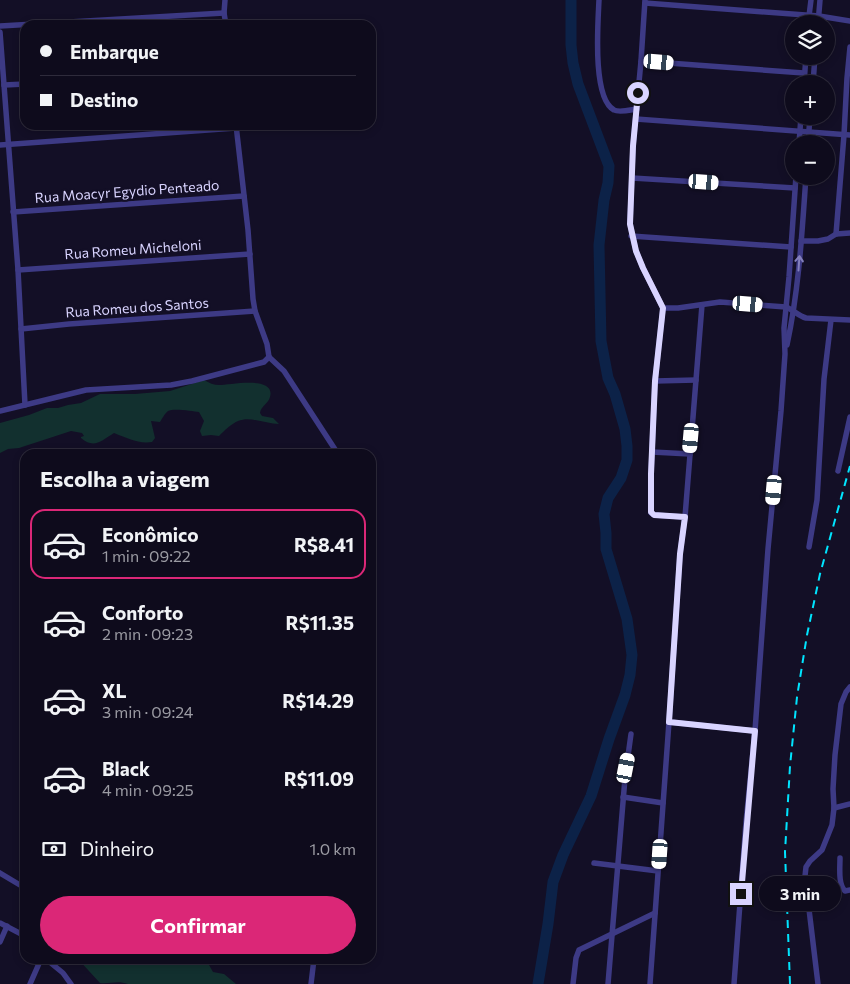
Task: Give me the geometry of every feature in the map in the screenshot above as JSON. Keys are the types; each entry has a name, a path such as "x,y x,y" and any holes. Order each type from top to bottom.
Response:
{"street":[{"path":"225,0 225,20"},
{"path":"599,0 598,77 602,92 606,103 616,111 637,109"},
{"path":"809,15 811,0"},
{"path":"819,15 820,0"},
{"path":"685,517 654,515 650,507 655,381 663,308 643,268 630,224 633,146 645,1 801,15"},
{"path":"103,20 224,13"},
{"path":"835,19 850,21"},
{"path":"0,26 20,25"},
{"path":"0,32 18,270 25,405"},
{"path":"836,234 847,135 847,78 850,46"},
{"path":"641,61 804,74 805,65"},
{"path":"4,85 20,84"},
{"path":"636,118 847,135"},
{"path":"800,125 800,135"},
{"path":"809,125 809,135"},
{"path":"0,145 196,130"},
{"path":"236,130 255,311 267,344 269,357 284,371 335,449"},
{"path":"632,178 795,188"},
{"path":"734,984 785,354 784,328 795,185"},
{"path":"785,354 794,311 805,185"},
{"name":"Rua Moacyr Egydio Penteado","path":"13,212 244,196"},
{"path":"801,241 818,241 828,239 836,234 850,233"},
{"path":"632,236 790,247"},
{"name":"Rua Romeu Micheloni","path":"18,270 250,254"},
{"path":"663,308 669,309 720,302 786,307 806,318 850,320"},
{"path":"650,984 680,554 685,517 702,305"},
{"name":"Rua Romeu dos Santos","path":"21,329 255,311"},
{"path":"810,547 817,500 824,379 831,320"},
{"path":"0,411 86,390 171,385 192,381 264,362 269,357"},
{"path":"655,381 696,380"},
{"path":"838,471 850,417"},
{"path":"652,452 690,454"},
{"path":"818,984 805,876 806,867 822,850 832,825 835,755 841,704 850,687"},
{"path":"669,722 755,731"},
{"path":"608,984 623,797 631,734"},
{"path":"623,797 663,803"},
{"path":"834,808 850,804"},
{"path":"840,858 841,885 843,890 850,890"},
{"path":"594,863 658,871"},
{"path":"0,873 20,885"},
{"path":"573,984 576,958 579,950 655,913"},
{"path":"0,922 20,933"},
{"path":"0,942 7,926"},
{"path":"30,984 39,964"},
{"path":"52,964 63,973 70,984"},
{"path":"311,984 313,964"}],"green space":[{"path":"204,380 217,385 251,383 266,386 270,390 270,397 260,413 262,416 273,418 279,424 243,420 233,424 219,436 202,436 200,431 204,421 199,412 171,410 167,412 160,422 151,421 155,438 152,442 128,439 114,433 98,443 90,443 81,438 84,436 82,433 71,431 0,453 0,423 47,408 58,408 81,403 100,394 170,391"},
{"path":"83,964 206,964 209,965 213,972 224,974 236,984 128,984 117,982 100,983"}],"waterway":[{"path":"538,984 553,882 563,855 591,796 625,695 632,655 627,619 606,549 604,514 608,498 621,478 627,460 625,429 615,394 608,378 601,341 599,245 609,166 578,84 573,63 571,0"}],"railway":[{"path":"790,984 785,852 790,766 797,697 807,635 820,574 850,466"}],"route":[{"path":"638,93 633,146 630,224 636,251 663,308 655,381 651,512 654,515 685,517 680,554 669,722 755,731 741,894"}]}
